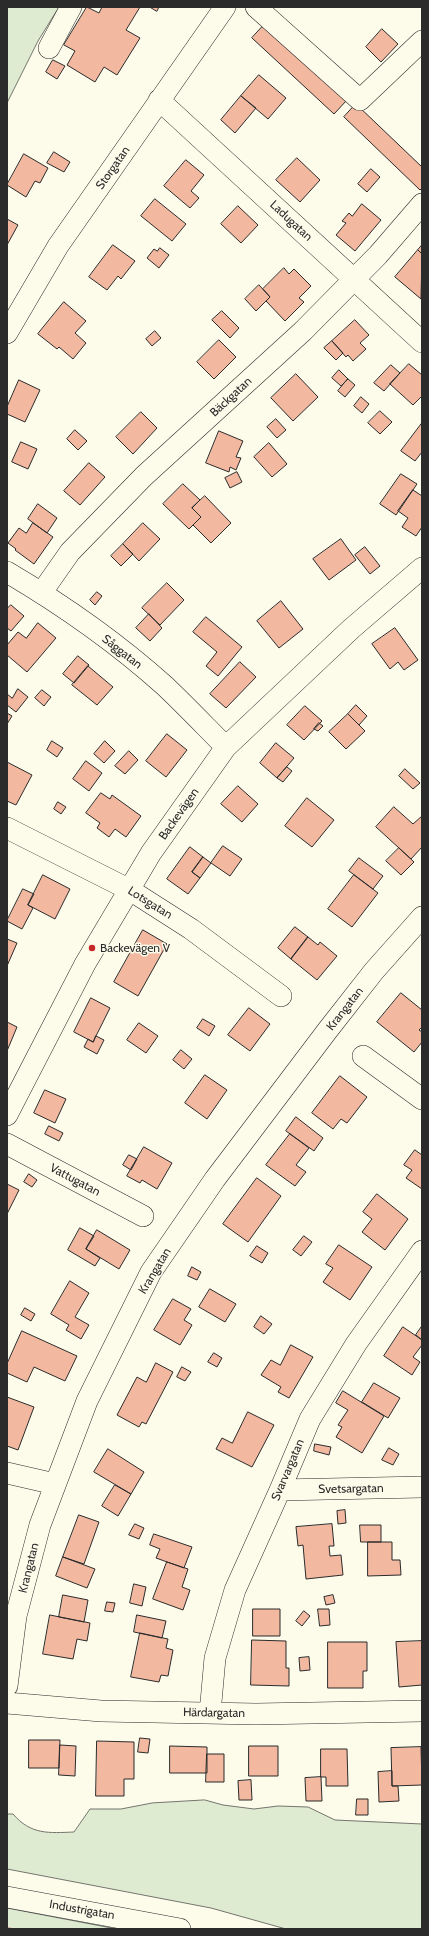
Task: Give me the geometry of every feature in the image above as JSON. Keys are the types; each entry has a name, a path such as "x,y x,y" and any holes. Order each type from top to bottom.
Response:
{"street":[{"path":"49,48 71,7"},
{"name":"Storgatan","path":"7,333 58,246 225,7"},
{"path":"256,7 360,100 422,41"},
{"name":"Ladugatan","path":"160,100 422,342"},
{"name":"Bäckgatan","path":"42,592 70,552 144,476 303,331 378,255 422,204"},
{"name":"Backevägen","path":"7,1115 85,964 151,854 226,747 351,629 422,568"},
{"name":"Såggatan","path":"7,572 42,592 131,658 165,687 226,747"},
{"name":"Lotsgatan","path":"7,828 130,890 191,929 281,996"},
{"name":"Krangatan","path":"7,1686 16,1616 40,1525 87,1401 151,1272 215,1179 322,1037 374,971 422,917"},
{"path":"363,1056 422,1098"},
{"name":"Vattugatan","path":"7,1144 143,1216"},
{"name":"Svarvargatan","path":"210,1713 215,1658 235,1590 310,1419 356,1344 422,1251"},
{"path":"7,1473 55,1484"},
{"name":"Svetsargatan","path":"280,1490 422,1487"},
{"name":"Härdargatan","path":"7,1703 101,1711 256,1714 422,1711"},
{"name":"Industrigatan","path":"7,1897 180,1929"}],"green space":[{"path":"7,7 59,7 38,41 7,103"},
{"path":"205,1800 223,1805 254,1809 278,1806 308,1807 335,1820 422,1824 422,1929 286,1929 211,1908 7,1869 7,1814 13,1814 27,1826 41,1831 56,1833 74,1832 90,1809 121,1809 152,1803"},
{"path":"7,1908 117,1929 7,1929"}],"building":[{"path":"87,7 99,13 102,7 140,7 126,30 140,38 117,75 104,67 95,82 67,65 75,51 64,45"},
{"path":"150,7 159,7 157,11"},
{"path":"264,25 347,100 334,114 252,38"},
{"path":"382,29 398,44 381,62 366,47"},
{"path":"53,60 65,66 57,79 46,72"},
{"path":"259,75 286,98 268,119 241,96"},
{"path":"241,96 256,108 235,133 221,120"},
{"path":"356,104 422,167 422,188 420,190 344,117"},
{"path":"54,152 70,162 64,172 47,163"},
{"path":"24,154 48,168 40,183 35,181 26,197 7,185"},
{"path":"297,158 320,180 300,202 276,180"},
{"path":"186,160 204,175 191,191 199,198 190,208 164,186"},
{"path":"371,169 380,177 367,192 358,184"},
{"path":"155,199 186,224 172,241 141,216"},
{"path":"362,204 381,220 355,251 336,235 346,223 342,221 349,213 352,216"},
{"path":"238,206 258,225 241,243 221,224"},
{"path":"7,219 18,225 7,245"},
{"path":"113,245 135,261 121,279 118,276 107,290 89,277"},
{"path":"422,245 422,254 418,250"},
{"path":"160,248 169,255 159,268 147,258 154,249 157,251"},
{"path":"418,250 422,254 421,299 395,277"},
{"path":"284,268 289,274 294,269 311,286 299,298 304,302 285,321 266,301 270,297 263,289"},
{"path":"259,285 270,297 256,311 245,299"},
{"path":"64,302 86,321 75,333 86,343 73,359 59,347 57,349 38,334"},
{"path":"222,311 239,328 230,338 212,320"},
{"path":"355,320 369,335 360,343 366,349 353,361 348,355 346,357 332,341"},
{"path":"155,331 161,338 152,346 146,339"},
{"path":"219,340 236,357 214,379 197,362"},
{"path":"332,341 343,353 336,360 324,348"},
{"path":"409,364 422,375 422,396 413,405 390,384"},
{"path":"391,365 400,373 384,391 374,383"},
{"path":"339,370 348,379 341,386 332,378"},
{"path":"296,374 318,397 293,421 271,398"},
{"path":"348,379 355,385 345,397 338,391"},
{"path":"19,380 40,390 25,422 7,414 7,407"},
{"path":"361,397 369,404 362,413 354,406"},
{"path":"380,411 392,422 380,434 368,423"},
{"path":"141,412 157,428 133,454 116,437"},
{"path":"276,419 286,430 277,438 267,427"},
{"path":"422,423 422,452 415,461 401,451"},
{"path":"75,430 87,441 78,450 67,439"},
{"path":"219,431 243,441 236,457 241,458 236,470 230,467 229,472 206,463"},
{"path":"21,442 37,449 28,469 12,462"},
{"path":"269,443 287,464 272,477 254,457"},
{"path":"89,463 105,477 80,505 64,491"},
{"path":"237,472 242,482 230,488 225,478"},
{"path":"401,474 417,484 396,515 380,504"},
{"path":"183,484 200,500 192,508 201,517 189,529 163,504"},
{"path":"413,490 422,496 422,527 416,536 402,527 408,518 398,511"},
{"path":"205,496 231,523 211,543 193,525 201,517 192,508"},
{"path":"38,504 57,518 47,533 28,519"},
{"path":"33,523 53,537 34,564 8,543 19,528 26,533"},
{"path":"143,523 160,539 139,561 123,544"},
{"path":"341,539 356,560 329,580 313,559"},
{"path":"123,544 133,554 121,566 111,556"},
{"path":"365,547 380,566 370,574 355,555"},
{"path":"167,583 184,600 160,625 142,608"},
{"path":"97,592 102,596 95,605 90,600"},
{"path":"281,601 303,629 279,648 257,621"},
{"path":"11,605 24,616 11,631 7,628 7,609"},
{"path":"149,614 162,628 150,641 136,628"},
{"path":"206,617 242,647 218,676 206,666 217,652 193,632"},
{"path":"38,623 56,638 27,672 7,655 7,645 18,632 26,638"},
{"path":"395,628 418,660 404,670 398,662 390,669 372,644"},
{"path":"78,656 89,665 74,683 63,674"},
{"path":"240,662 256,677 226,708 210,694"},
{"path":"88,666 113,687 97,705 72,685"},
{"path":"18,689 28,697 16,712 7,705 7,694 12,698"},
{"path":"42,690 51,697 44,706 35,698"},
{"path":"356,705 367,716 359,725 348,714"},
{"path":"305,706 322,721 304,740 287,725"},
{"path":"7,713 12,716 7,724"},
{"path":"348,714 365,731 346,749 329,732"},
{"path":"319,723 323,726 318,731 314,729"},
{"path":"167,734 187,750 166,777 146,761"},
{"path":"52,741 63,748 57,757 47,750"},
{"path":"105,741 115,751 104,763 94,754"},
{"path":"276,743 294,758 277,778 260,763"},
{"path":"129,751 138,760 125,774 115,766"},
{"path":"86,761 102,773 89,791 73,779"},
{"path":"7,762 32,775 16,805 7,801"},
{"path":"287,767 292,771 283,782 277,778"},
{"path":"405,769 420,783 413,789 399,776"},
{"path":"238,786 258,804 242,822 221,804"},
{"path":"101,793 110,799 112,795 141,816 126,837 115,829 109,837 97,828 100,823 86,813"},
{"path":"307,798 334,820 312,847 285,826"},
{"path":"58,802 66,807 61,814 54,809"},
{"path":"394,807 413,824 422,816 422,847 411,859 376,827"},
{"path":"223,846 242,859 230,876 211,863"},
{"path":"190,847 203,857 192,872 200,878 188,894 167,879"},
{"path":"399,848 414,862 401,875 386,861"},
{"path":"203,857 211,863 200,878 192,872"},
{"path":"359,858 383,876 373,889 349,871"},
{"path":"43,875 70,889 55,919 28,905"},
{"path":"354,875 378,893 352,927 328,909"},
{"path":"23,889 34,894 28,905 33,908 22,929 7,921"},
{"path":"295,927 308,937 291,959 278,948"},
{"path":"143,930 167,944 138,996 114,982"},
{"path":"308,937 318,945 320,942 337,956 317,980 291,959"},
{"path":"7,939 17,943 7,966"},
{"path":"401,993 422,1010 422,1027 419,1030 422,1032 422,1042 414,1052 377,1022"},
{"path":"91,998 110,1008 93,1042 74,1032"},
{"path":"249,1008 270,1024 250,1051 228,1035"},
{"path":"203,1019 215,1026 209,1036 197,1028"},
{"path":"7,1022 17,1027 7,1051"},
{"path":"139,1023 158,1036 146,1053 127,1040"},
{"path":"96,1036 104,1040 97,1054 84,1047 88,1039 93,1042"},
{"path":"181,1050 192,1059 184,1069 173,1060"},
{"path":"205,1075 227,1090 207,1119 185,1103"},
{"path":"340,1076 367,1097 347,1123 341,1119 333,1129 312,1113"},
{"path":"45,1090 66,1099 55,1123 34,1113"},
{"path":"296,1117 323,1138 314,1151 286,1131"},
{"path":"49,1126 63,1133 59,1141 45,1134"},
{"path":"290,1134 309,1148 296,1165 306,1172 295,1186 266,1165"},
{"path":"144,1147 172,1163 157,1189 142,1180 140,1183 127,1176"},
{"path":"415,1150 422,1155 422,1189 406,1178 412,1170 404,1165"},
{"path":"129,1155 137,1159 131,1170 123,1165"},
{"path":"29,1174 37,1180 32,1187 24,1182"},
{"path":"257,1178 281,1196 248,1242 223,1224"},
{"path":"7,1184 19,1190 7,1214"},
{"path":"377,1194 408,1219 385,1250 362,1232 372,1219 363,1212"},
{"path":"80,1228 94,1236 86,1249 100,1258 95,1266 68,1250"},
{"path":"97,1230 130,1250 119,1269 86,1249"},
{"path":"304,1236 312,1242 301,1256 293,1250"},
{"path":"339,1245 372,1267 350,1300 323,1282 333,1268 326,1264"},
{"path":"257,1246 268,1253 262,1263 250,1256"},
{"path":"192,1267 201,1272 197,1280 188,1276"},
{"path":"70,1281 89,1293 75,1317 89,1325 81,1339 66,1330 69,1325 51,1314"},
{"path":"210,1289 236,1304 225,1322 199,1307"},
{"path":"173,1299 191,1309 184,1320 192,1325 180,1345 154,1330"},
{"path":"25,1308 35,1314 31,1321 21,1315"},
{"path":"261,1316 272,1324 264,1334 254,1327"},
{"path":"422,1326 422,1340 416,1335"},
{"path":"403,1327 422,1340 422,1345 413,1357 420,1362 412,1375 384,1356"},
{"path":"22,1331 77,1356 65,1381 34,1367 27,1382 7,1373 7,1364"},
{"path":"291,1345 313,1357 289,1398 278,1392 281,1387 261,1375 271,1360 280,1365"},
{"path":"214,1353 222,1358 217,1367 208,1362"},
{"path":"156,1363 173,1372 146,1424 142,1422 139,1427 117,1415 137,1377 146,1382"},
{"path":"182,1367 191,1372 185,1381 177,1377"},
{"path":"374,1383 400,1398 388,1418 362,1402"},
{"path":"343,1391 384,1416 362,1453 336,1437 342,1427 338,1425 348,1410 336,1403"},
{"path":"7,1397 34,1407 18,1450 7,1446"},
{"path":"248,1412 274,1425 252,1467 216,1449 222,1438 232,1443"},
{"path":"315,1444 331,1447 329,1455 314,1451"},
{"path":"389,1448 399,1454 393,1465 382,1460"},
{"path":"108,1449 144,1472 131,1494 94,1472"},
{"path":"115,1485 131,1494 118,1516 102,1506"},
{"path":"345,1510 346,1523 338,1524 337,1511"},
{"path":"79,1515 99,1522 84,1564 63,1557"},
{"path":"135,1524 144,1528 139,1539 129,1535"},
{"path":"332,1524 334,1546 329,1546 330,1556 341,1555 343,1575 306,1579 303,1545 298,1546 296,1527"},
{"path":"360,1525 381,1525 381,1542 361,1542"},
{"path":"154,1534 192,1547 184,1568 156,1558 160,1549 150,1545"},
{"path":"368,1542 392,1542 392,1560 400,1560 401,1575 368,1576"},
{"path":"63,1557 95,1569 87,1588 56,1576"},
{"path":"167,1562 188,1569 182,1587 190,1590 183,1610 153,1599"},
{"path":"134,1584 146,1587 142,1606 130,1603"},
{"path":"63,1595 88,1600 84,1622 59,1617"},
{"path":"333,1595 335,1603 326,1605 324,1597"},
{"path":"107,1602 115,1603 113,1612 105,1611"},
{"path":"253,1609 280,1609 280,1636 253,1636"},
{"path":"318,1609 329,1609 330,1625 320,1626"},
{"path":"304,1611 310,1616 302,1626 296,1621"},
{"path":"50,1615 90,1623 87,1641 77,1639 73,1659 43,1654"},
{"path":"137,1615 166,1621 162,1638 134,1632"},
{"path":"140,1633 168,1639 166,1648 173,1650 168,1676 161,1675 159,1682 131,1677"},
{"path":"252,1640 286,1641 286,1668 289,1668 289,1686 251,1685"},
{"path":"422,1641 422,1685 399,1687 396,1642"},
{"path":"328,1642 367,1642 367,1671 363,1671 363,1688 328,1688"},
{"path":"309,1657 310,1670 300,1671 299,1658"},
{"path":"140,1738 150,1739 148,1753 138,1752"},
{"path":"29,1740 60,1740 59,1768 29,1768"},
{"path":"97,1741 134,1742 134,1779 124,1779 124,1796 96,1796"},
{"path":"60,1745 76,1746 75,1776 59,1775"},
{"path":"170,1746 207,1747 207,1773 170,1773"},
{"path":"249,1746 278,1746 278,1776 249,1776"},
{"path":"421,1747 422,1785 392,1786 391,1748"},
{"path":"321,1749 347,1749 348,1786 326,1786 326,1777 321,1777"},
{"path":"207,1754 224,1754 224,1782 206,1782"},
{"path":"392,1771 392,1786 398,1786 399,1801 379,1802 378,1772"},
{"path":"321,1777 322,1801 306,1801 305,1778"},
{"path":"251,1780 252,1800 239,1800 238,1781"},
{"path":"357,1799 368,1799 368,1815 356,1815"}],"power":[{"path":"7,1928 18,1929"}],"place":[{"name":"Backevägen V","path":"92,948"}]}
